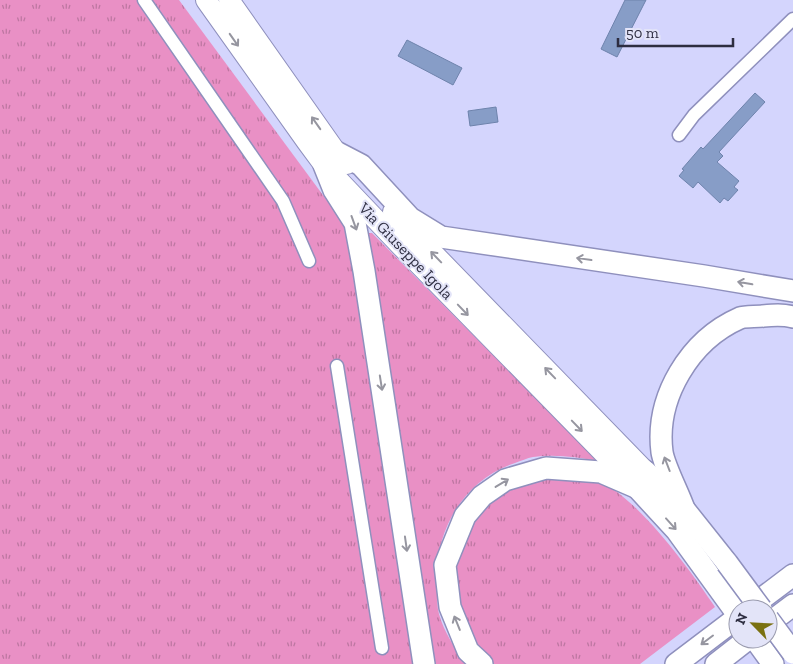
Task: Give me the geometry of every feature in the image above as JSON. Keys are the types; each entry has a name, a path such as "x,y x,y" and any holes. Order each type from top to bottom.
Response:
{"highway":[{"path":"424,664 357,232 355,223 334,190 330,158 361,165 410,218 441,237 793,291"},
{"path":"754,599 684,509 662,453 662,430 666,401 683,367 698,347 721,330 742,318 785,314 793,317"},
{"path":"482,664 468,651 450,607 445,565 465,516 482,496 505,480 546,468 601,472 638,480 684,509"},
{"path":"638,480 728,602"},
{"path":"761,599 790,577 793,556"},
{"path":"778,616 793,605"},
{"path":"669,664 682,659 728,624"},
{"path":"778,633 793,653"},
{"path":"716,664 735,649"},
{"path":"762,649 773,664"}],"main road":[{"name":"Via Giuseppe Igola","path":"206,0 330,158 638,480"},
{"name":"Via Giuseppe Igola","path":"228,0 330,158"}],"street":[{"path":"144,0 282,201 310,261"},
{"path":"679,135 694,114 793,20"},
{"path":"337,366 382,648"}],"green space":[{"path":"0,0 179,0 331,206 347,232 415,664 0,664"},
{"path":"366,233 372,233 598,461 557,456 541,456 526,459 496,471 479,483 465,497 454,513 445,531 439,550 437,602 444,627 465,664 432,664"},
{"path":"546,473 594,479 615,490 631,503 663,537 715,607 640,664 491,664 466,630 454,575 459,546 471,520 488,499"}],"building":[{"path":"625,0 646,0 617,57 601,49"},
{"path":"407,40 462,68 453,85 398,56"},
{"path":"755,93 765,102 719,152 723,156 717,162 739,181 734,187 738,190 728,201 724,198 720,203 698,182 693,188 679,176 684,170 682,169 701,147 703,149"},
{"path":"496,107 498,122 470,126 468,111"}]}
